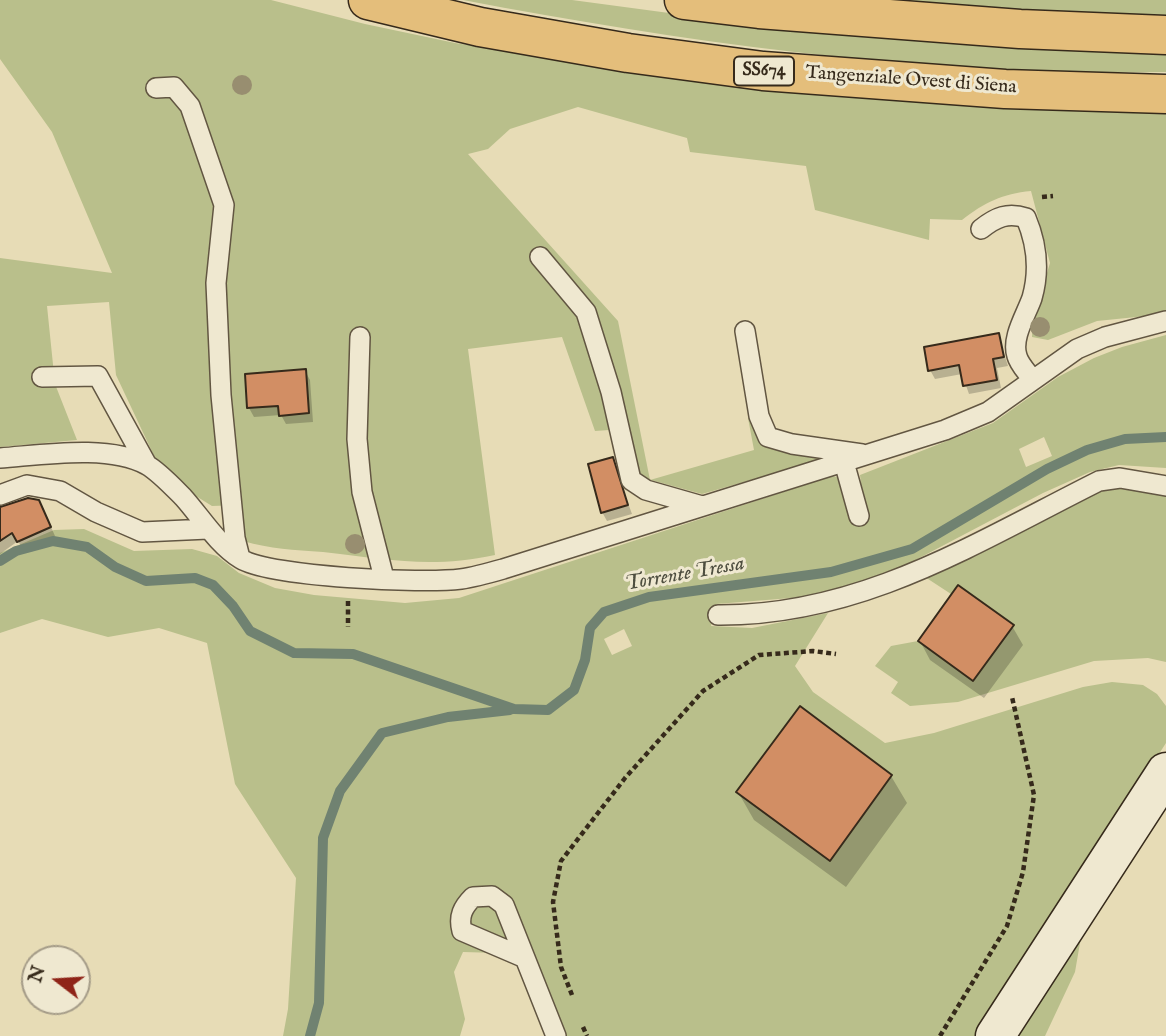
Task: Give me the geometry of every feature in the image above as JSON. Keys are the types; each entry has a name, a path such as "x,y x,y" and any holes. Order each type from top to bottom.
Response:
{"highway":[{"name":"Tangenziale Ovest di Siena","path":"368,0 480,27 628,53 763,71 1005,89 1166,94"},
{"path":"684,0 758,9 1020,29 1166,35"}],"street":[{"path":"995,1036 1166,772"}],"lane":[{"path":"156,88 174,88 190,106 224,205 216,283 221,395 235,538 241,559"},
{"path":"981,229 993,219 1012,213 1026,218 1035,241 1034,285 1015,346 1017,358 1032,379"},
{"path":"540,257 586,312 611,392 631,480 646,490 703,506"},
{"path":"42,377 98,376 147,465 183,497 208,528 241,559 273,570 426,581 463,579 945,430 988,412 1077,349 1105,337 1166,321"},
{"path":"745,331 759,416 768,437 792,444 866,455"},
{"path":"360,337 357,439 362,492 384,578"},
{"path":"0,458 109,454 147,465"},
{"path":"844,462 859,516"},
{"path":"718,615 760,616 847,599 922,570 1099,481 1142,480 1166,486"},
{"path":"0,495 27,485 60,491 96,512 142,531 208,528"},
{"path":"525,958 556,1036"}],"path":[{"path":"574,1001 561,967 553,902 561,861 625,778 703,691 759,655 813,651 836,654"},
{"path":"940,1036 1007,926 1023,872 1034,795 1012,697"},
{"path":"582,1024 587,1036"}],"green space":[{"path":"0,0 271,0 455,43 748,88 1166,111 1166,314 1097,321 1048,340 1032,337 1033,319 1050,263 1031,191 994,200 962,220 930,219 929,240 815,210 806,166 690,152 687,138 578,107 510,129 488,149 468,154 618,321 650,480 754,450 748,418 752,417 822,454 824,459 702,494 651,480 654,502 625,479 609,430 595,431 562,337 468,349 495,555 429,562 389,560 282,549 243,541 239,505 212,506 191,493 155,458 116,375 109,302 47,306 55,384 77,440 0,447 0,258 112,273 52,132 0,59"},
{"path":"463,0 572,0 684,15 1002,47 1166,49 1166,72 989,69 813,54 637,30"},
{"path":"898,0 1166,0 1166,16 999,9"},
{"path":"1166,335 1166,468 1119,465 1090,472 1043,493 906,565 843,588 804,597 716,604 711,626 752,628 828,613 795,666 813,692 885,743 934,733 1083,687 1112,682 1143,685 1157,694 1166,706 1166,743 1022,964 980,1036 566,1036 533,954 463,952 454,972 465,1019 460,1036 283,1036 288,1009 296,878 235,784 207,643 159,628 108,637 42,619 0,633 0,553 54,530 84,529 134,551 192,549 217,556 239,573 275,588 314,595 405,603 459,598 832,476 837,477 842,491 861,483 860,475 993,423 1058,377 1122,347","holes":["1044,437 1052,456 1026,467 1019,449","624,629 632,646 612,655 604,639"]},
{"path":"1120,487 1166,494 1166,662 1148,658 1094,661 958,702 910,706 891,693 898,682 875,666 891,646 918,641 973,681 1013,625 958,585 951,594 925,577 1102,490"},
{"path":"1081,937 1075,972 1045,1036 1014,1036"}],"building":[{"path":"999,333 1004,357 993,359 997,380 963,386 959,365 928,371 924,347"},
{"path":"306,369 309,413 279,416 278,406 247,408 245,374"},
{"path":"613,457 628,505 601,513 588,464"},
{"path":"28,498 39,500 51,527 17,542 12,533 0,541 0,507"},
{"path":"958,585 1014,625 973,681 918,641"},
{"path":"800,706 892,775 830,861 736,792"}],"waterway":[{"name":"Torrente Tressa","path":"0,561 16,551 53,541 87,547 115,567 146,581 195,578 213,585 233,606 250,631 294,653 353,654 514,709 548,710 574,690 585,660 590,628 604,612 649,597 831,572 912,549 1047,469 1087,450 1125,439 1166,437"},
{"path":"310,1036 319,1003 323,838 340,791 382,733 448,717 510,710"}]}
